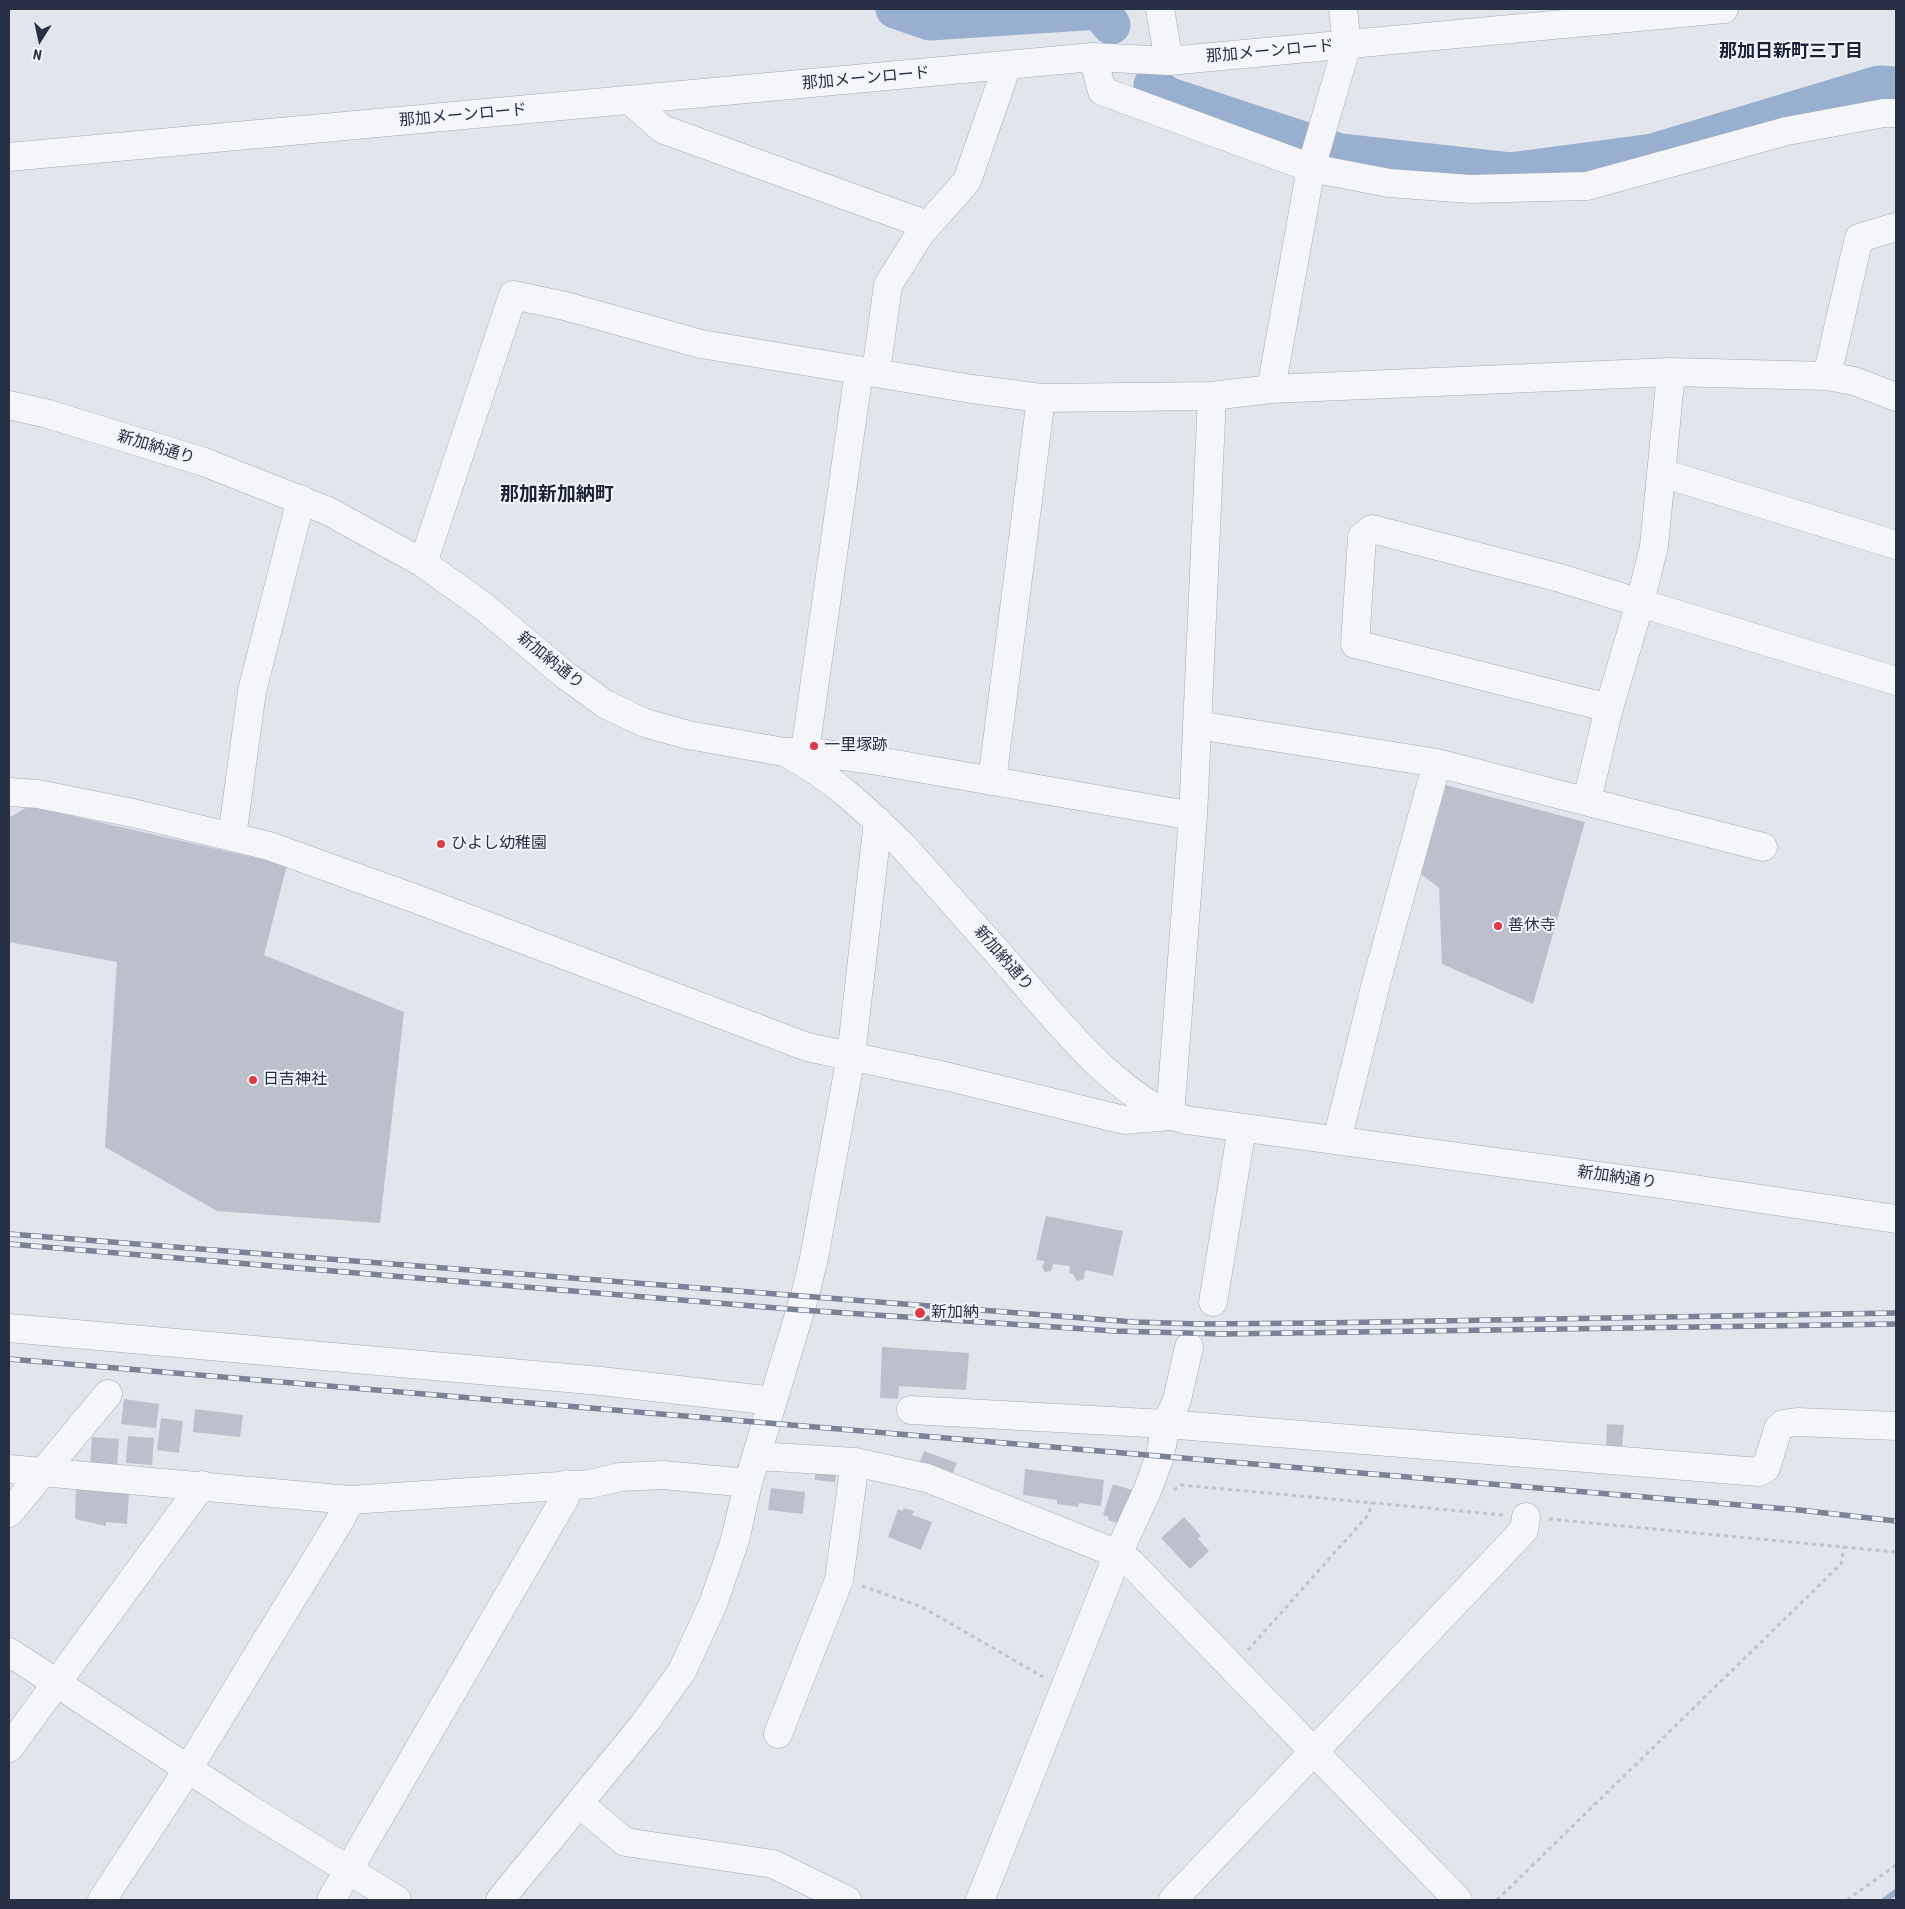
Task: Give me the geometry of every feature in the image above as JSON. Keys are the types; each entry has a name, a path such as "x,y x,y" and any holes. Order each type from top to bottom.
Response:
{"street":[{"path":"1160,9 1168,61"},
{"path":"1270,389 1318,148 1347,45 1343,9"},
{"name":"那加メーンロード","path":"9,158 1093,57 1168,61 1724,9"},
{"path":"1093,57 1102,91 1318,148 1389,183 1470,189 1587,186 1787,131 1884,113 1896,113"},
{"path":"794,752 868,371 888,285 927,225 966,181 1007,66"},
{"path":"630,101 662,129 927,225"},
{"path":"1827,376 1859,238 1896,227"},
{"path":"423,563 513,295 565,306 701,344 1041,398 1212,396 1270,389 1672,372 1827,376 1854,381 1896,397"},
{"path":"1587,800 1609,708 1640,603 1654,546 1672,372"},
{"path":"9,792 38,794 133,813 269,846 419,900 807,1047 949,1077 1124,1120 1170,1116 1193,816 1212,396"},
{"path":"992,781 1041,398"},
{"name":"新加納通り","path":"9,405 48,414 204,462 301,499 377,536 423,563 483,606 565,675 605,704 645,723 688,735 992,781 1193,816"},
{"path":"1662,473 1896,545"},
{"path":"232,836 252,691 301,499"},
{"path":"1609,708 1355,644 1362,537 1372,529 1560,578 1896,681"},
{"path":"1197,725 1437,762 1763,847"},
{"name":"新加納通り","path":"794,752 830,779 901,844 1074,1040 1129,1091 1170,1116 1242,1128 1896,1218"},
{"path":"1337,1140 1376,983 1437,762"},
{"path":"500,1900 644,1724 682,1671 713,1604 735,1540 748,1483 806,1295 814,1258 851,1056 878,821"},
{"path":"1213,1302 1242,1128"},
{"path":"9,1328 602,1381 773,1401"},
{"path":"980,1900 1118,1554 1148,1489 1160,1456 1166,1424 1177,1400 1189,1347"},
{"path":"9,1513 108,1394"},
{"path":"911,1410 1166,1424 1759,1472 1766,1468 1778,1429 1783,1424 1797,1422 1896,1426"},
{"path":"757,1456 855,1462 927,1478 1118,1554 1131,1563 1458,1900"},
{"path":"778,1734 840,1580 855,1462"},
{"path":"9,1469 202,1485 350,1500 567,1484 590,1484 620,1476 663,1475 748,1483"},
{"path":"331,1900 565,1498 567,1484"},
{"path":"9,1748 202,1485"},
{"path":"102,1900 188,1769 342,1517 350,1500"},
{"path":"1173,1900 1524,1530 1526,1517"},
{"path":"9,1652 188,1769 397,1900"},
{"path":"580,1804 625,1842 773,1864 847,1900"}],"path":[{"path":"1170,1492 1180,1485 1896,1552"},
{"path":"1232,1668 1370,1514 1371,1503"},
{"path":"1497,1900 1841,1564 1844,1546"},
{"path":"840,1580 885,1593 922,1608 1043,1677 1065,1686"},
{"path":"1847,1900 1896,1865"}],"building":[{"name":"善休寺","path":"1446,785 1585,822 1533,1004 1442,964 1439,888 1421,874"},
{"name":"日吉神社","path":"29,806 287,865 264,955 404,1012 380,1223 217,1211 105,1147 117,962 9,942 10,817"},
{"path":"1046,1216 1123,1231 1113,1276 1085,1270 1084,1279 1077,1281 1073,1274 1069,1273 1070,1266 1053,1264 1051,1271 1045,1272 1042,1267 1045,1261 1036,1260"},
{"path":"882,1347 969,1353 966,1390 899,1386 898,1399 880,1398"},
{"path":"124,1399 159,1404 156,1428 121,1424"},
{"path":"195,1409 243,1415 240,1437 193,1432"},
{"path":"161,1418 183,1421 179,1453 157,1450"},
{"path":"1607,1424 1624,1425 1622,1449 1606,1448"},
{"path":"128,1436 154,1438 152,1465 126,1463"},
{"path":"92,1437 119,1439 117,1468 90,1466"},
{"path":"924,1451 957,1463 950,1480 918,1467"},
{"path":"1025,1469 1104,1480 1101,1506 1079,1503 1078,1507 1057,1504 1057,1500 1023,1495"},
{"path":"815,1472 836,1474 835,1482 815,1480"},
{"path":"1113,1484 1132,1490 1122,1525 1108,1520 1109,1517 1103,1515"},
{"path":"76,1488 129,1494 127,1524 106,1522 106,1526 75,1519"},
{"path":"771,1488 805,1492 803,1514 768,1510"},
{"path":"904,1508 914,1511 912,1515 932,1522 921,1550 888,1537 898,1509 902,1511"},
{"path":"1184,1517 1201,1536 1198,1539 1209,1551 1190,1569 1161,1538"}],"waterway":[{"path":"895,9 930,21 1099,10 1111,25"},
{"path":"1153,85 1167,96 1340,153 1510,172 1653,153 1879,85 1896,86"},
{"path":"1885,1900 1896,1892"}],"railway":[{"path":"9,1234 1134,1322 1200,1324 1320,1323 1896,1313"},
{"path":"9,1244 801,1310 1115,1331 1222,1334 1896,1324"},
{"path":"9,1359 1799,1510 1896,1521"}],"place":[{"name":"一里塚跡","path":"814,746"},
{"name":"ひよし幼稚園","path":"441,844"},
{"name":"善休寺","path":"1498,926"},
{"name":"日吉神社","path":"253,1080"},
{"name":"新加納","path":"920,1313"}],"district":[{"name":"那加日新町三丁目","path":"1791,52"},
{"name":"那加新加納町","path":"557,495"}]}
